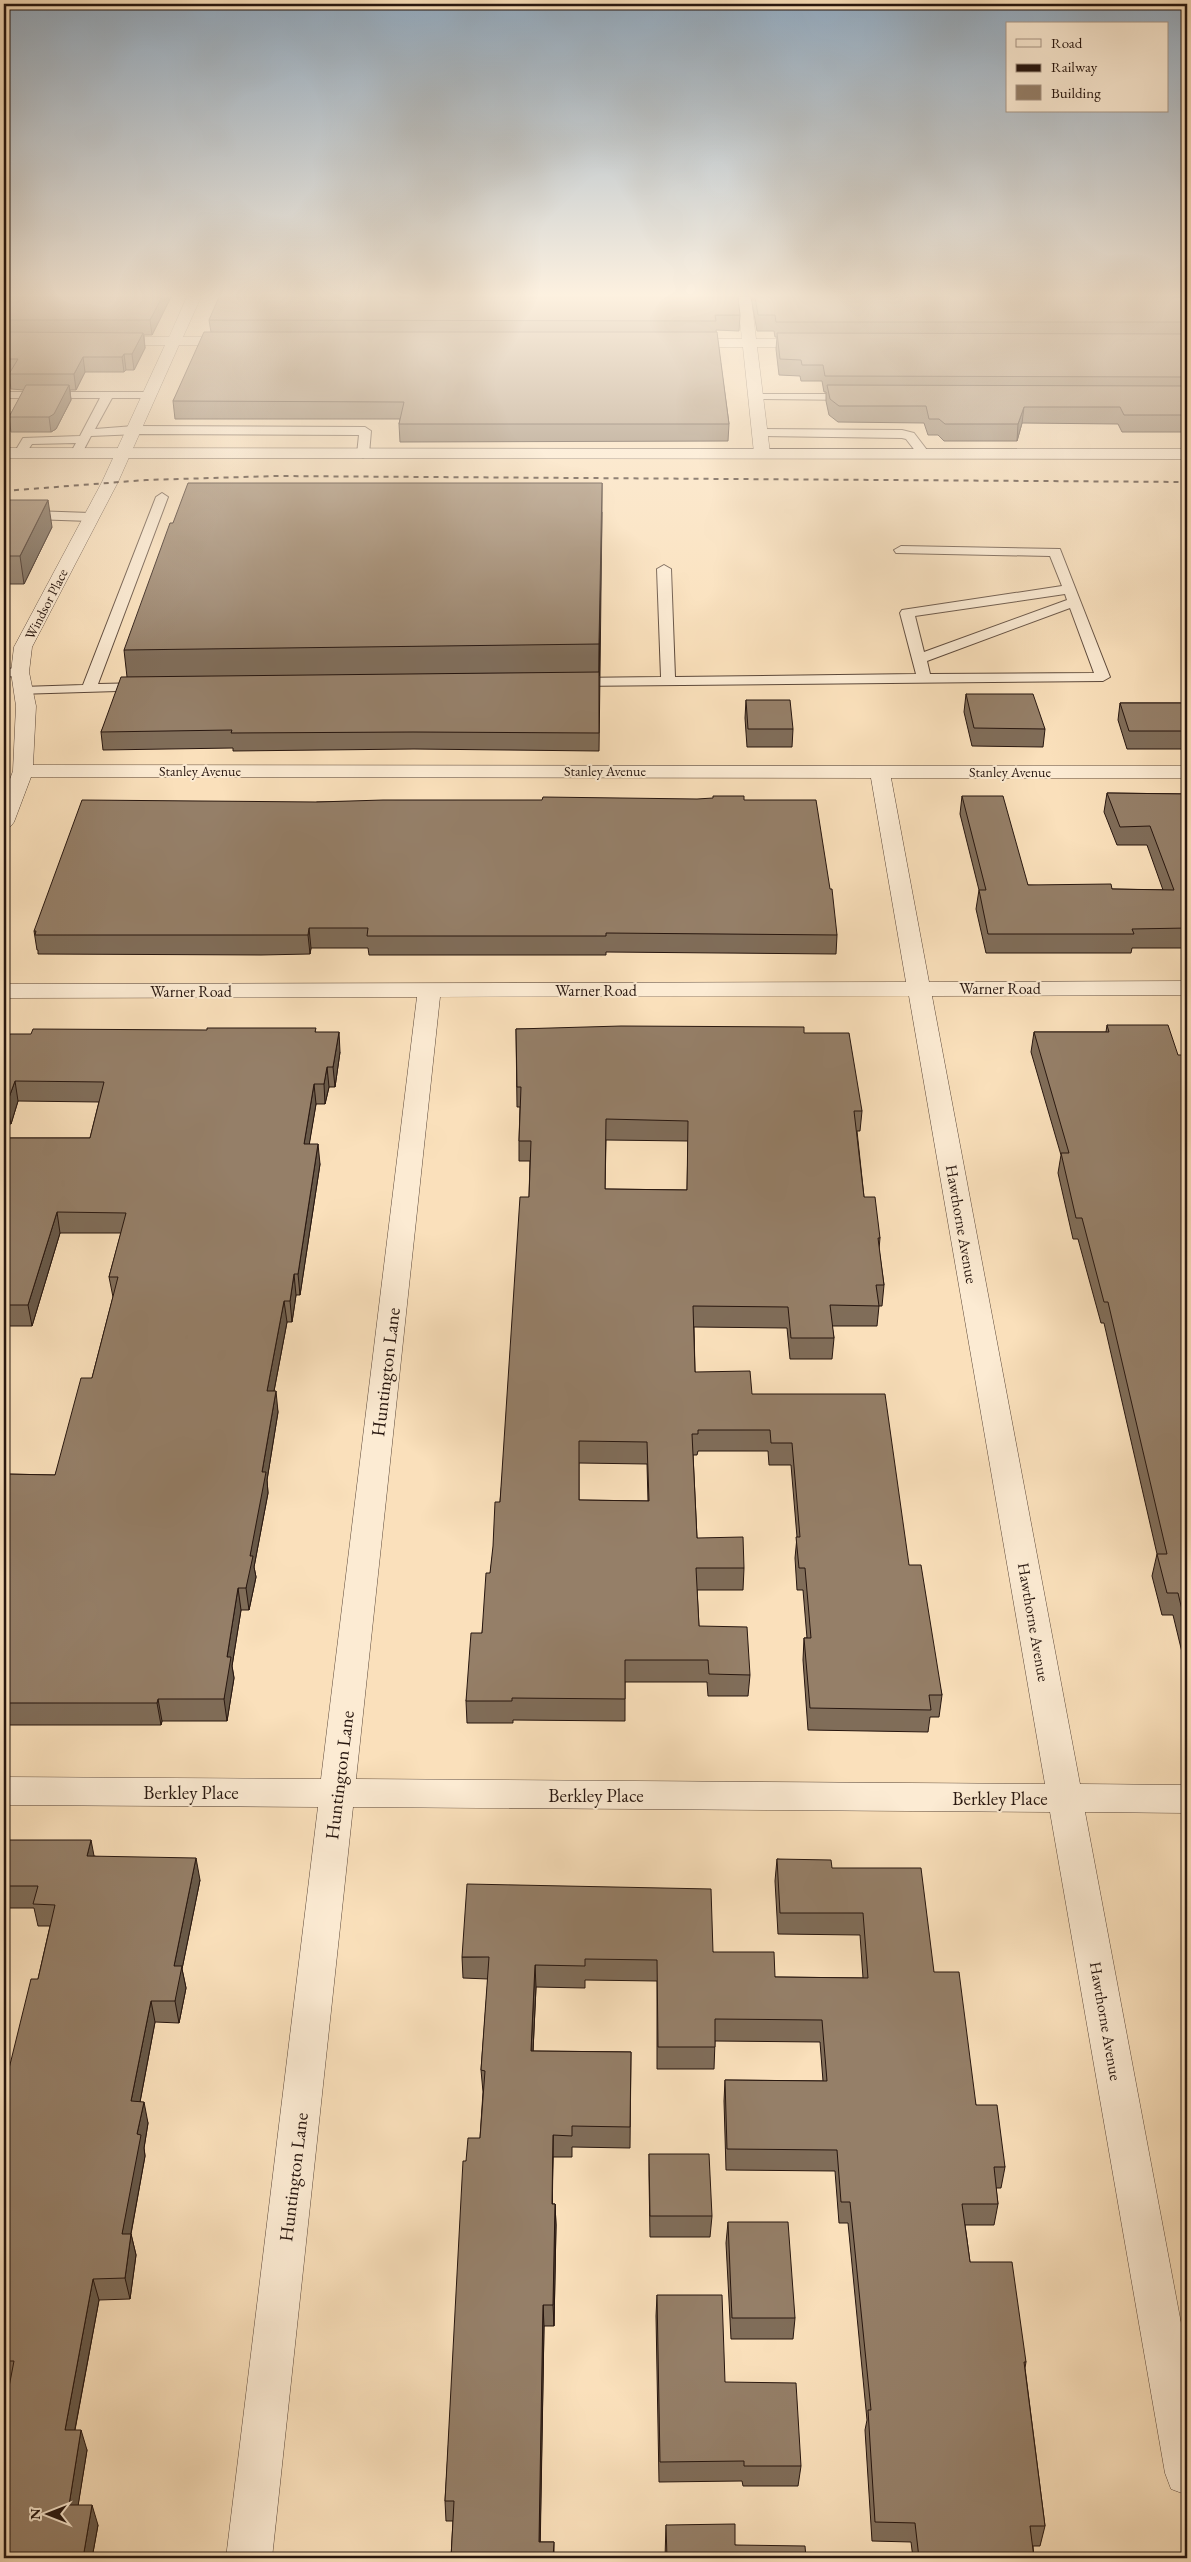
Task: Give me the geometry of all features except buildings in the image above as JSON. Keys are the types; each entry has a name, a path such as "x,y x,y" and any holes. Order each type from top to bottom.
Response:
{"street":[{"name":"Windsor Place","path":"4,822 23,771 26,706 22,691 12,672 90,517 110,482 140,417"},
{"path":"757,417 762,454"},
{"path":"4,453 1187,454"},
{"name":"Stanley Avenue","path":"23,771 1187,772"},
{"name":"Hawthorne Avenue","path":"880,772 1187,2473"},
{"name":"Warner Road","path":"4,991 1187,988"},
{"name":"Huntington Lane","path":"249,2558 429,991"},
{"name":"Berkley Place","path":"4,1791 1187,1799"}],"lane":[{"path":"76,453 96,417"},
{"path":"20,453 27,441 32,440 133,431 261,430 365,431 363,454"},
{"path":"254,454 261,430"},
{"path":"759,432 902,434 910,436 924,454"},
{"path":"89,688 162,497"},
{"path":"4,514 90,517"},
{"path":"558,682 1103,677 1055,552 901,550"},
{"path":"664,569 668,681"},
{"path":"919,660 1072,596"},
{"path":"924,678 907,613 1072,596"},
{"path":"22,691 159,687"}],"railway":[{"path":"4,491 146,480 276,476 1187,482"}]}
